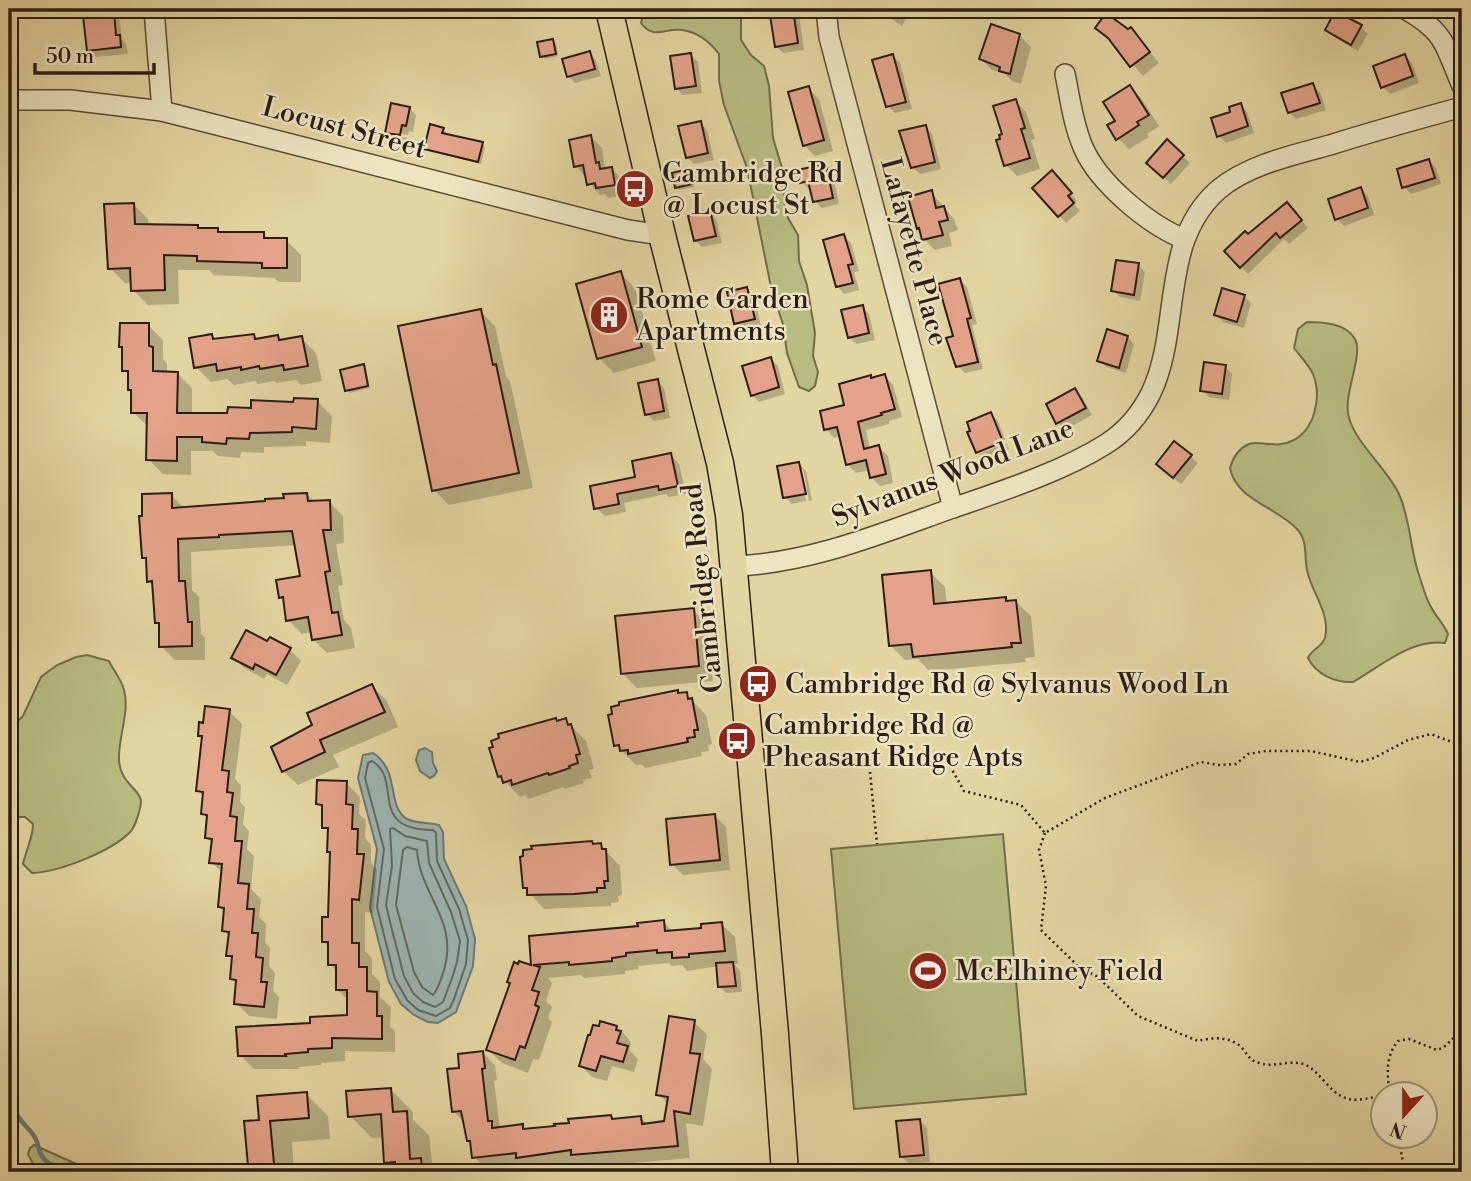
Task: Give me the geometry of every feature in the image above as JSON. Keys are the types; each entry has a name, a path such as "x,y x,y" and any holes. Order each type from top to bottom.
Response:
{"highway":[{"name":"Cambridge Road","path":"609,9 662,235 720,463 736,566 785,1172"}],"street":[{"path":"154,9 162,111"},
{"name":"Lafayette Place","path":"826,9 829,37 953,508"},
{"path":"1405,9 1429,24 1443,38 1462,86"},
{"path":"1065,74 1080,139 1094,166 1107,182 1150,222 1184,239"},
{"name":"Locust Street","path":"9,100 70,100 162,111 628,230 662,235"},
{"name":"Sylvanus Wood Lane","path":"736,566 788,561 857,541 1018,485 1091,452 1113,439 1132,422 1151,393 1157,377 1184,239 1194,219 1219,189 1242,175 1308,151 1462,107"}],"path":[{"path":"1370,1098 1361,1100 1336,1094 1315,1070 1302,1063 1264,1065 1248,1058 1234,1042 1209,1037 1198,1041 1138,1016 1098,977 1079,967 1041,930 1046,886 1039,850 1045,833 1105,798 1202,762 1236,764 1248,754 1266,751 1311,751 1360,762 1374,758 1408,740 1431,734 1462,746"},
{"path":"950,766 964,791 1021,805 1045,833"},
{"path":"870,772 877,844"},
{"path":"1389,1080 1387,1065 1398,1041 1409,1039 1437,1050 1462,1030"},
{"path":"1401,1150 1405,1172"}],"green space":[{"path":"741,9 741,40 751,55 764,66 769,86 773,138 782,168 785,206 788,218 798,235 799,261 807,285 815,333 813,356 818,372 815,386 809,391 799,387 787,353 783,324 772,292 747,168 724,105 719,81 719,54 693,33 682,30 655,32 646,28 641,23 643,16 647,10"},
{"path":"1307,322 1340,327 1355,339 1357,355 1348,399 1349,418 1358,437 1399,494 1425,594 1448,634 1445,643 1408,649 1353,682 1327,676 1316,669 1308,658 1324,641 1326,629 1323,611 1309,578 1304,543 1300,534 1289,521 1240,488 1230,468 1236,454 1245,446 1292,441 1300,436 1311,421 1315,412 1316,383 1311,371 1294,348 1298,329"},
{"path":"87,655 109,661 123,686 126,707 120,742 120,768 140,797 139,813 131,831 112,846 70,865 32,873 23,864 33,824 25,817 9,817 9,730 23,716 41,677 57,665"},
{"name":"McElhiney Field","path":"1003,834 1026,1094 854,1109 831,849"},
{"path":"34,1145 94,1172 37,1172 28,1154"}],"water":[{"path":"425,748 432,752 437,771 430,778 420,771 416,760 419,750"},
{"path":"373,753 387,769 401,813 411,821 439,825 443,832 444,859 466,906 475,939 473,966 456,1012 438,1023 428,1022 414,1015 401,1004 389,982 370,908 377,849 358,778 363,755"}],"building":[{"path":"769,9 793,9 798,43 775,47"},
{"path":"1335,11 1362,25 1351,45 1325,30"},
{"path":"114,12 116,35 120,35 121,47 87,51 83,16"},
{"path":"1106,13 1128,29 1131,27 1150,52 1130,67 1108,38 1095,28"},
{"path":"991,24 1020,34 1010,74 979,59"},
{"path":"553,39 556,54 540,57 537,42"},
{"path":"590,51 595,69 567,77 562,59"},
{"path":"691,53 696,86 675,89 670,56"},
{"path":"893,54 906,102 886,107 872,60"},
{"path":"1405,54 1413,76 1381,88 1373,66"},
{"path":"1313,83 1320,103 1288,113 1281,93"},
{"path":"1130,85 1149,115 1116,140 1107,125 1115,121 1103,102"},
{"path":"809,86 824,140 803,146 788,92"},
{"path":"1016,99 1030,158 1004,166 996,140 1000,139 999,135 1002,134 993,106"},
{"path":"391,103 410,107 406,126 402,125 400,135 385,133"},
{"path":"1241,103 1248,126 1217,137 1211,118 1230,112 1229,107"},
{"path":"701,121 708,153 686,158 678,126"},
{"path":"430,124 444,128 442,133 483,142 478,162 424,149"},
{"path":"926,125 935,162 911,168 899,131"},
{"path":"591,135 596,163 599,162 600,169 612,167 615,185 596,188 595,183 587,185 583,165 574,167 569,140"},
{"path":"1167,139 1184,155 1163,178 1146,163"},
{"path":"1429,159 1435,178 1402,188 1397,169"},
{"path":"826,164 833,198 813,202 808,181 800,183 797,170"},
{"path":"688,169 692,184 675,188 672,173"},
{"path":"1052,170 1072,193 1068,196 1074,203 1058,217 1032,188"},
{"path":"1361,187 1368,208 1335,220 1328,199"},
{"path":"932,190 936,208 944,206 948,220 939,222 943,235 922,240 908,197"},
{"path":"1287,202 1302,220 1280,238 1276,233 1240,268 1224,251 1245,231 1248,234"},
{"path":"134,203 135,224 198,225 198,228 218,228 218,232 264,232 264,238 287,238 287,268 262,268 262,263 197,261 197,256 164,255 165,290 131,291 130,268 108,269 104,204"},
{"path":"710,210 716,236 694,241 688,216"},
{"path":"844,234 853,264 848,265 853,283 836,287 823,240"},
{"path":"1116,260 1139,263 1134,295 1111,291"},
{"name":"Rome Garden Apartments","path":"621,271 642,347 597,359 576,284"},
{"path":"960,278 971,318 967,319 978,362 956,367 946,338 953,336 938,284"},
{"path":"747,287 755,319 734,324 727,292"},
{"path":"1222,288 1245,295 1237,322 1214,315"},
{"path":"863,305 869,333 848,338 841,310"},
{"path":"481,309 493,365 496,364 519,473 432,491 398,326"},
{"path":"120,323 149,323 153,371 178,372 177,413 227,413 228,407 251,408 251,400 293,402 294,398 318,399 316,429 292,427 292,432 250,433 249,439 227,438 226,444 202,442 202,437 177,437 177,461 146,460 147,413 131,413 128,371 122,371 122,347 119,347"},
{"path":"1107,329 1128,336 1119,368 1097,361"},
{"path":"212,334 213,339 254,334 255,339 278,335 279,340 302,336 308,366 284,370 283,365 260,369 259,366 217,371 216,364 194,368 189,338"},
{"path":"771,357 779,387 751,396 742,366"},
{"path":"1204,362 1226,365 1222,394 1200,391"},
{"path":"364,364 368,386 345,391 340,370"},
{"path":"885,374 895,409 858,422 864,449 879,445 886,474 870,478 866,460 846,465 837,427 824,430 820,411 844,405 839,384"},
{"path":"658,379 664,411 645,415 638,383"},
{"path":"1075,388 1086,408 1056,424 1046,404"},
{"path":"991,412 1003,442 976,453 967,432 970,431 967,422"},
{"path":"1174,441 1192,455 1173,478 1156,464"},
{"path":"671,453 678,486 659,490 658,486 617,494 619,504 594,509 590,486 635,477 632,461"},
{"path":"799,462 806,494 783,498 777,466"},
{"path":"172,493 172,508 265,501 284,498 283,494 307,493 308,501 330,500 331,530 323,530 330,571 325,572 332,613 338,612 342,635 312,640 308,617 286,621 283,597 279,598 276,580 300,576 292,531 219,535 178,539 179,581 185,581 188,622 192,622 192,646 159,647 159,623 155,623 152,581 147,582 146,558 142,558 139,516 142,516 142,494"},
{"path":"931,570 934,604 1006,597 1006,601 1016,600 1021,643 1011,643 1012,647 913,657 911,644 889,646 882,575"},
{"path":"694,608 699,666 621,674 615,616"},
{"path":"246,630 267,641 270,637 291,648 276,675 255,664 253,669 231,658"},
{"path":"372,684 385,712 320,740 325,752 282,772 271,747 312,725 307,713"},
{"path":"678,690 678,693 687,692 688,699 692,698 698,730 694,730 695,737 687,738 688,742 628,754 628,750 620,751 619,745 614,746 608,715 612,714 611,707 619,705 619,702"},
{"path":"205,706 230,709 222,770 229,771 227,792 233,793 230,816 237,817 235,841 242,841 238,883 249,884 247,909 254,909 252,933 258,933 256,957 263,958 261,982 267,982 264,1007 234,1004 236,980 230,979 232,956 226,956 229,932 222,931 224,908 218,907 222,864 209,863 212,839 205,838 207,815 201,814 203,792 196,791 202,736 198,736 199,722 203,723"},
{"path":"556,718 557,721 566,718 568,725 571,724 580,754 576,755 578,763 549,775 548,773 512,785 511,780 503,783 501,776 498,777 489,748 493,747 491,741 499,738 498,734"},
{"path":"317,780 347,781 346,804 353,805 352,829 358,829 357,854 364,854 359,900 352,899 352,943 359,943 359,967 367,967 367,991 377,992 377,1016 382,1016 382,1039 332,1038 332,1048 308,1049 308,1052 285,1054 286,1056 238,1056 236,1027 310,1023 310,1017 347,1015 347,990 336,990 336,965 328,965 328,942 322,942 322,917 328,917 330,852 327,852 328,828 322,828 322,805 316,804"},
{"path":"715,814 720,860 670,865 666,819"},
{"path":"592,841 593,844 601,843 602,849 606,849 608,881 604,881 605,888 597,888 597,892 527,895 527,888 523,888 520,857 523,856 523,850 532,849 531,846"},
{"path":"664,920 665,931 701,928 701,924 722,922 725,951 672,958 672,952 657,953 657,950 626,953 626,956 612,958 612,961 533,965 540,967 532,990 539,992 535,1005 539,1007 525,1048 520,1046 515,1060 486,1050 510,983 507,982 514,962 531,965 529,936 638,926 637,923"},
{"path":"733,962 736,986 718,987 716,963"},
{"path":"669,1016 695,1020 690,1053 700,1054 690,1114 674,1111 678,1146 571,1155 571,1150 516,1158 516,1153 472,1158 461,1111 452,1112 447,1069 459,1068 458,1054 483,1051 485,1068 482,1069 488,1121 492,1121 492,1128 523,1124 523,1129 555,1126 554,1124 569,1123 568,1119 611,1115 612,1119 641,1116 642,1124 664,1121 668,1097 656,1095"},
{"path":"600,1021 617,1026 616,1030 621,1031 617,1043 628,1046 623,1062 601,1056 596,1071 579,1066 588,1035 593,1025 599,1026"},
{"path":"391,1088 393,1112 407,1111 410,1159 421,1158 422,1172 395,1172 395,1162 384,1163 381,1114 348,1117 346,1091"},
{"path":"307,1092 309,1118 270,1121 274,1164 248,1166 244,1121 259,1120 257,1096"},
{"path":"920,1119 924,1155 900,1157 896,1121"}],"waterway":[{"path":"9,1048 17,1114 34,1136 46,1161 53,1165 77,1166 75,1172"}],"place":[{"name":"Cambridge Rd @ Locust St","path":"635,189"},
{"name":"Rome Garden Apartments","path":"609,315"},
{"name":"Cambridge Rd @ Sylvanus Wood Ln","path":"758,684"},
{"name":"Cambridge Rd @ Pheasant Ridge Apts","path":"737,741"},
{"name":"McElhiney Field","path":"928,971"}]}
